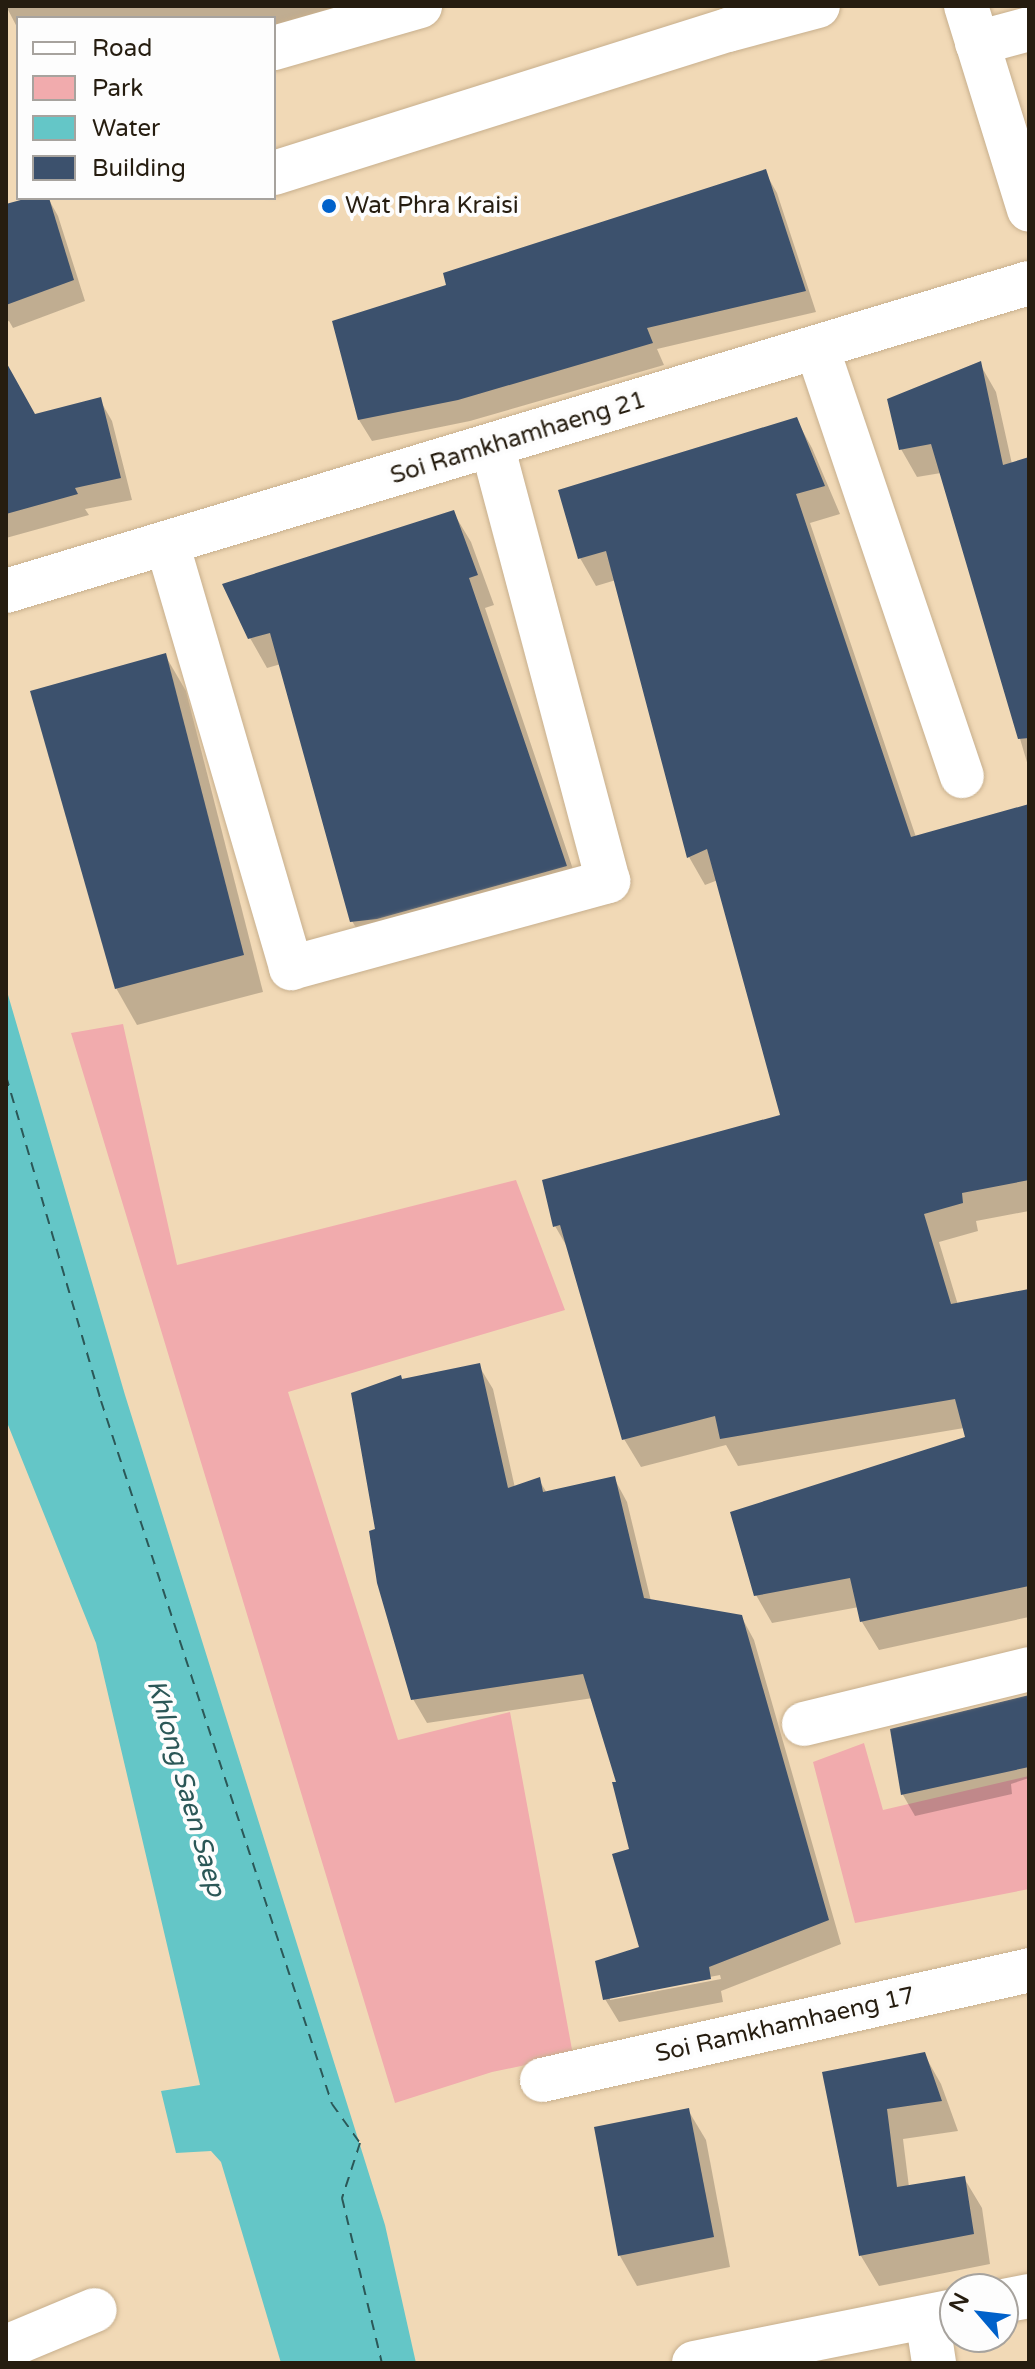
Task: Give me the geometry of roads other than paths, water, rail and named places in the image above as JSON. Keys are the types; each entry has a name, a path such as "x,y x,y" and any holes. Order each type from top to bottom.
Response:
{"street":[{"path":"276,47 420,6"},
{"path":"276,172 725,18 818,6"},
{"path":"1029,29 971,24 1029,209"},
{"name":"Soi Ramkhamhaeng 21","path":"6,591 1029,283"},
{"path":"817,348 962,776"},
{"path":"167,543 291,968 608,881 492,446"},
{"path":"804,1724 1029,1669"},
{"name":"Soi Ramkhamhaeng 17","path":"542,2080 1029,1970"},
{"path":"6,2347 95,2310"},
{"path":"694,2363 809,2352 939,2315"},
{"path":"934,2363 939,2328"}],"water":[{"name":"Khlong Saen Saep","path":"6,988 125,1395 385,2225 416,2363 281,2363 221,2162 211,2151 176,2153 161,2091 200,2085 96,1643 6,1420"}],"place":[{"name":"Wat Phra Kraisi","path":"329,206"}]}
